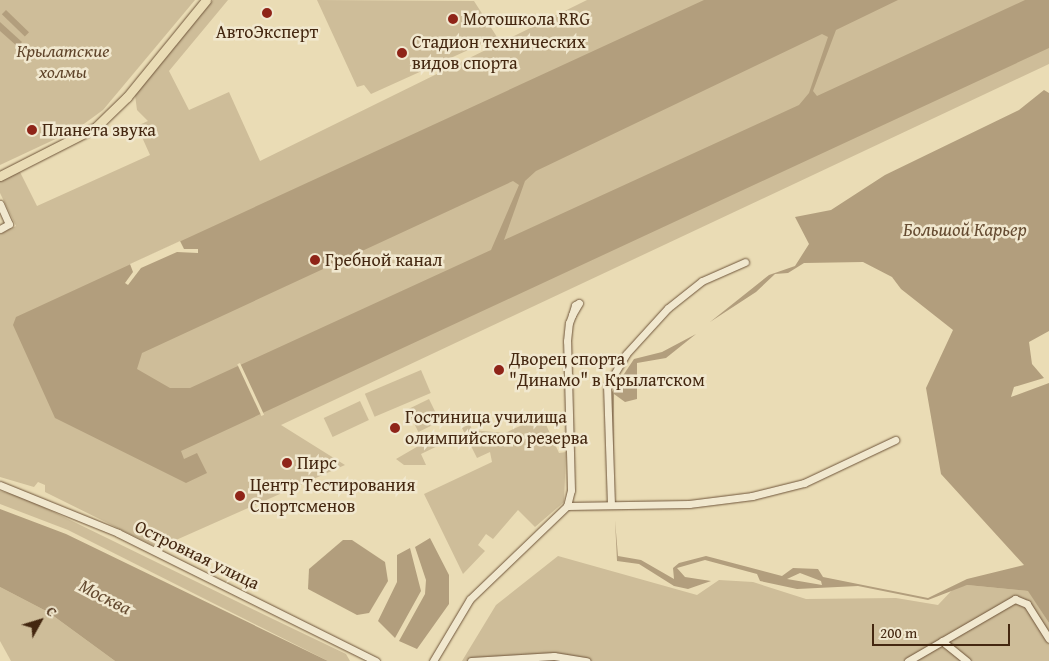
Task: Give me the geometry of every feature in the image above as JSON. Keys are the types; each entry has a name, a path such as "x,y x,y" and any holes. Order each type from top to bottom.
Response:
{"main road":[{"path":"0,176 96,127 127,97 206,0"}],"street":[{"path":"0,204 9,224 0,229"},
{"path":"611,505 607,386 626,354 668,308 702,281 745,262"},
{"path":"433,661 470,599 567,506 571,490 567,341 575,305"},
{"path":"567,506 689,504 752,496 804,483 895,440"},
{"name":"Островная улица","path":"0,485 75,513 376,661"},
{"path":"908,661 1018,599 1027,604 1049,639"},
{"path":"942,641 967,661"},
{"path":"471,661 554,656 587,661"}],"green space":[{"name":"Крылатские холмы","path":"0,0 195,0 103,110 77,129 0,165"},
{"name":"Гребной канал","path":"213,0 228,0 169,71 189,110 229,92 260,161 587,0 1049,0 1049,64 281,425 345,465 158,548 45,492 45,485 38,482 34,487 0,477 0,234 16,226 0,193 0,181 20,172 37,206 150,155 137,126 148,121 137,110 135,95"},
{"name":"Стадион технических видов спорта","path":"317,0 474,1 497,37 371,94 364,85 357,87"},
{"path":"421,370 431,393 375,417 365,394"},
{"path":"429,399 440,421 418,432 407,410"},
{"path":"360,401 369,420 333,437 324,418"},
{"path":"542,416 559,453 566,452 564,502 535,527 518,510 493,539 486,534 478,545 485,551 463,574 424,494 492,462 490,452 477,458 462,428 470,424 472,430 505,433"},
{"path":"439,434 450,440 421,454 426,465 404,465 396,459"},
{"path":"0,491 23,497 346,654 350,661 328,661 68,530 0,504"},
{"path":"558,556 697,595 719,580 753,582 806,599 896,598 938,605 955,587 967,585 1029,591 1049,623 1049,661 462,661 496,605"},
{"path":"0,587 48,612 115,661 11,661 0,641"}],"water":[{"name":"Гребной канал","path":"704,0 898,0 836,30 813,91 817,96 1025,0 1049,0 1049,48 181,451 184,459 197,453 207,473 186,483 55,418 13,325 16,317","holes":["822,34 828,37 809,93 799,105 504,240 525,181 536,171","513,181 519,185 491,250 190,388 170,388 137,369 142,353"]},
{"path":"6,10 29,32 25,37 2,14"},
{"path":"0,22 22,42 18,47 0,31"},
{"name":"Большой Карьер","path":"1044,90 1049,93 1049,331 1029,342 1032,364 1044,378 1014,387 1011,397 1049,383 1049,623 1028,591 967,585 928,600 858,586 797,589 760,581 757,574 705,560 677,568 685,577 711,581 688,589 674,586 639,564 617,561 615,520 618,556 641,560 674,579 673,568 679,563 706,556 782,576 793,568 818,569 823,577 928,598 967,579 1024,565 941,474 926,388 953,330 901,289 892,277 863,262 804,263 788,273 775,274 756,292 710,322 769,275 795,266 809,244 795,217 831,210 885,175 1019,110","holes":["800,573 821,581 822,585 787,579"]},
{"path":"696,334 666,358 637,363 637,399 625,402 614,394 613,499 612,392 634,359 662,352"},
{"name":"Москва","path":"0,509 66,534 328,661 115,661 48,612 0,587"},
{"path":"430,538 449,575 449,604 417,649 399,641 425,594 426,580 415,547"},
{"path":"343,540 352,540 385,562 388,581 369,613 357,615 308,589 309,569"},
{"path":"410,548 421,591 395,638 378,621 397,582 397,555"}],"pier":[{"path":"180,241 184,249 198,249 198,253 177,252 141,268 128,285 125,283 133,272 130,264"},
{"path":"240,363 264,415 261,416 237,364"}],"place":[{"name":"АвтоЭксперт","path":"267,13"},
{"name":"Мотошкола RRG","path":"453,19"},
{"name":"Стадион технических видов спорта","path":"402,53"},
{"name":"Планета звука","path":"32,130"},
{"name":"Гребной канал","path":"315,260"},
{"name":"Дворец спорта \"Динамо\" в Крылатском","path":"499,370"},
{"name":"Гостиница училища олимпийского резерва","path":"395,428"},
{"name":"Пирс","path":"287,463"},
{"name":"Центр Тестирования Спортсменов","path":"240,496"}]}
